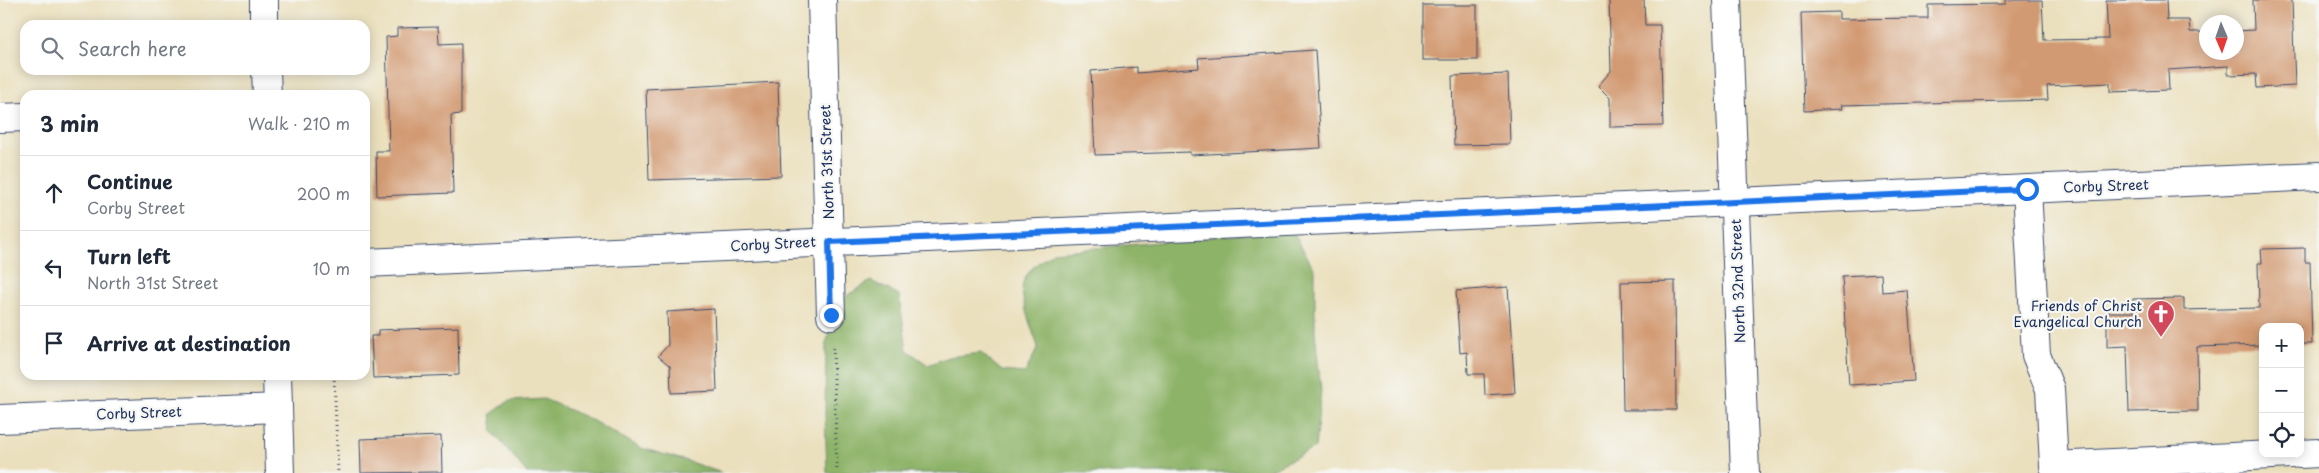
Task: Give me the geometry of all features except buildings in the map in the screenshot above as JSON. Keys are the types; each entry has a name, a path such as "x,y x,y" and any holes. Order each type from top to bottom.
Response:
{"street":[{"path":"264,0 264,20"},
{"name":"North 31st Street","path":"822,0 831,315"},
{"name":"North 32nd Street","path":"1727,0 1745,473"},
{"path":"266,75 267,90"},
{"path":"0,118 20,117"},
{"name":"Corby Street","path":"370,263 2319,176"},
{"path":"2027,189 2036,355 2050,389 2054,466 2259,456"},
{"path":"277,380 280,473"},
{"name":"Corby Street","path":"0,419 278,408"},
{"path":"2304,454 2319,453"}],"path":[{"path":"831,315 837,473"},
{"path":"334,380 338,473"}],"green space":[{"path":"1293,232 1315,270 1315,331 1321,390 1315,448 1267,471 1188,473 827,473 825,414 826,343 840,300 871,281 899,295 907,350 928,365 948,357 981,353 1002,371 1025,373 1038,347 1025,306 1022,289 1023,283 1031,269 1053,252 1243,234"},
{"path":"544,399 586,417 641,448 722,473 527,473 493,432 491,414 509,401"}],"place":[{"name":"Friends of Christ Evangelical Church","path":"2161,338"}],"route":[{"path":"831,315 829,242 2027,189"}]}
